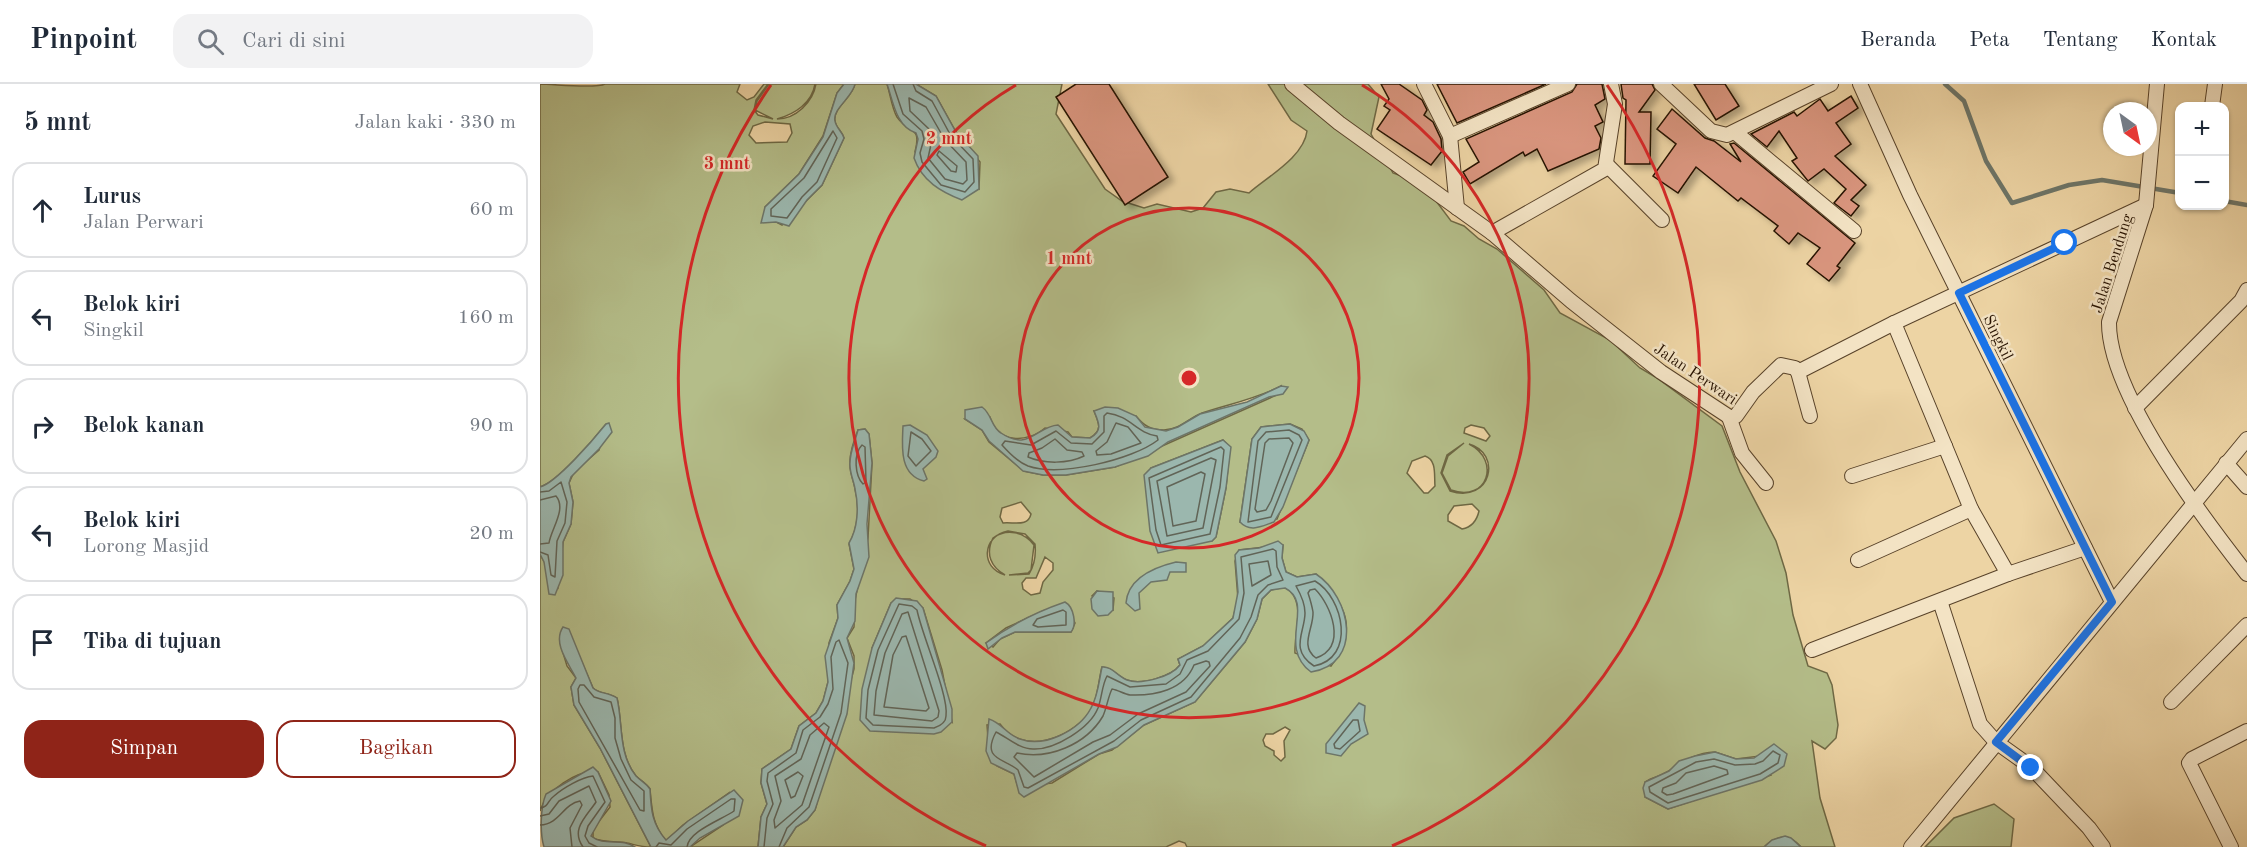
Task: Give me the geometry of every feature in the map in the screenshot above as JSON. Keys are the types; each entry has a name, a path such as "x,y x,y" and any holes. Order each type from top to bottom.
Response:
{"street":[{"name":"Jalan Perwari","path":"1292,84 1339,123 1492,232 1571,301 1661,372 1729,417 1736,416 1753,392 1777,367 1783,364 1798,372 1894,323 2147,203"},
{"path":"1424,84 1450,136 1457,208"},
{"path":"1450,136 1568,84"},
{"path":"1492,232 1602,171 1607,165 1615,104 1611,84"},
{"path":"1661,84 1711,131 1719,135 1736,133 1831,84"},
{"name":"Singkil","path":"1860,84 1910,195 2112,602"},
{"name":"Jalan Bendung","path":"2157,84 2147,203 2109,322 2114,357 2135,408 2194,502 2247,574"},
{"path":"2212,102 2214,84"},
{"path":"1736,133 1854,231"},
{"path":"1607,165 1662,220"},
{"path":"2135,408 2241,301 2247,290"},
{"path":"1894,323 1971,509 2008,574"},
{"path":"1798,372 1810,416"},
{"path":"1729,417 1742,453 1766,483"},
{"path":"1911,847 2247,439"},
{"path":"1852,476 1945,446"},
{"path":"2226,463 2247,486"},
{"path":"1858,560 1971,509"},
{"path":"1812,650 2008,574 2085,548"},
{"path":"1940,601 1977,717 1996,742 2031,768 2089,828 2103,847"},
{"path":"2171,702 2247,625"},
{"path":"2231,847 2189,763 2192,759 2247,730"}],"green space":[{"path":"540,84 584,86 740,84 737,92 747,100 754,97 764,84 768,84 756,100 754,110 758,115 773,119 755,110 757,101 769,84 815,84 810,97 802,107 777,119 797,113 811,97 816,84 844,84 837,93 823,136 799,174 765,207 776,222 782,225 822,185 844,138 835,116 839,107 851,94 855,84 887,84 897,117 916,134 915,152 979,189 980,162 956,132 936,96 916,84 1062,84 1056,114 1105,189 1122,201 1144,208 1157,204 1191,212 1203,208 1216,192 1230,189 1249,193 1284,166 1299,149 1307,131 1291,120 1268,84 1368,84 1379,97 1371,134 1393,173 1412,180 1433,197 1451,221 1464,226 1479,239 1497,249 1544,290 1560,313 1610,340 1640,368 1722,426 1740,472 1776,541 1786,573 1793,615 1808,666 1827,673 1832,685 1838,725 1836,738 1825,749 1812,741 1820,798 1835,847 1801,847 1792,839 1783,837 1764,847 1187,847 1185,843 1179,841 1166,847 783,847 796,827 807,820 815,810 854,669 854,656 847,638 854,627 855,600 868,538 872,463 869,434 865,429 858,430 850,457 850,469 857,496 856,524 849,544 854,569 837,605 838,618 829,643 828,682 823,701 816,713 799,726 791,749 762,769 761,783 767,804 761,817 758,847 690,847 723,825 729,793 683,825 666,841 655,823 650,789 636,776 626,758 617,698 593,688 576,649 561,646 567,666 576,678 571,687 574,705 600,748 651,847 597,840 593,838 593,829 610,807 609,795 598,772 581,774 563,783 543,803 540,811 540,554 558,587 563,542 571,524 573,502 569,483 574,472 599,450 606,424 565,469 540,487","holes":["765,122 790,124 792,133 787,142 756,143 749,135 753,126","1281,386 1279,394 1115,467 1066,475 1043,475 1024,471 989,442 982,430 965,419 990,417 999,432 1014,438 1030,436 1045,428 1068,432 1072,437 1090,438 1098,429 1094,411 1136,416 1148,427 1164,430 1179,426 1202,413 1272,391","1290,424 1302,429 1309,440 1277,519 1240,522 1252,439 1261,427","1471,425 1484,428 1490,436 1486,441 1464,433 1465,428","1223,440 1230,447 1226,488 1216,537 1212,541 1151,468","1464,443 1448,456 1442,473 1451,490 1470,491 1450,491 1441,473 1447,455","1469,444 1479,449 1486,457 1489,466 1488,476 1483,484 1476,489 1486,478 1485,460 1479,451","1425,456 1433,464 1435,486 1428,493 1424,493 1407,473 1412,461","1021,502 1031,514 1027,521 1016,523 1003,523 1000,517 1002,508","1472,504 1479,511 1474,523 1462,529 1448,521 1448,515 1454,506","1008,531 1025,534 1035,544 1034,560 1031,571 1029,574 1009,575 1028,573 1031,570 1034,545 1020,534 1009,532 999,534","992,541 990,549 993,564 1005,575 991,566 988,559 987,552","1283,545 1282,558 1286,572 1297,577 1316,574 1335,596 1345,618 1345,641 1331,666 1295,653 1298,617 1296,600 1285,587 1271,590 1262,599 1257,619 1245,642 1195,702 1144,725 1112,750 1099,754 1052,783 1018,787 1014,774 997,766 988,738 987,725 1000,724 1010,734 1033,741 1058,736 1070,730 1089,713 1096,697 1102,667 1124,679 1148,681 1170,673 1180,665 1178,659 1203,646 1233,618 1238,599 1235,561 1239,550","1045,557 1053,563 1053,570 1043,582 1040,593 1031,595 1023,589 1022,583 1026,578 1036,578","1097,591 1114,598 1113,610 1092,596","910,599 923,608 942,670 952,722 872,648 891,603","1045,610 1072,617 1075,623 1071,632 1015,632 1000,639 993,647 986,643 1006,628","1285,727 1290,730 1284,741 1285,757 1281,761 1274,755 1274,751 1265,746 1263,740 1266,734 1273,734","1715,752 1736,759 1760,756 1771,775 1668,809 1645,797 1645,782 1701,754"]},
{"path":"1994,804 2014,819 2011,847 1925,847 1954,818"}],"water":[{"path":"844,84 855,84 851,94 839,107 835,116 844,138 822,185 807,200 789,226 776,222 761,223 765,207 799,174 823,137 837,93"},
{"path":"887,84 916,84 936,96 956,132 978,156 979,189 962,200 933,185 927,179 914,158 918,139 916,133 909,130 900,119"},
{"path":"1281,386 1288,387 1283,394 1269,397 1168,442 1148,456 1115,467 1066,475 1043,475 1023,471 989,441 982,430 965,419 965,410 982,407 998,430 1011,438 1026,439 1044,429 1058,425 1072,437 1090,438 1098,430 1094,411 1105,407 1118,408 1136,416 1145,427 1166,431 1200,414 1247,402"},
{"path":"609,423 612,432 599,449 571,477 569,483 573,502 571,524 563,542 563,575 555,595 549,594 544,562 540,554 540,487 565,469"},
{"path":"1290,424 1304,431 1309,440 1283,507 1274,522 1256,528 1248,527 1240,522 1252,439 1261,427"},
{"path":"910,425 927,435 938,451 936,457 923,469 927,479 924,481 910,473 904,459 903,426"},
{"path":"865,429 869,434 872,463 867,524 869,557 856,594 855,621 847,638 854,663 847,714 815,810 807,820 796,827 783,847 758,847 761,817 767,804 761,783 762,769 791,749 799,726 816,713 823,701 828,682 825,656 838,618 837,605 854,569 849,543 856,524 857,503 850,469 850,457 858,430"},
{"path":"1223,440 1231,447 1226,488 1216,537 1212,541 1158,553 1150,531 1144,475 1151,468"},
{"path":"1278,541 1283,545 1282,558 1286,572 1297,577 1316,574 1328,584 1344,613 1347,629 1345,644 1339,657 1328,666 1311,672 1301,662 1297,650 1298,615 1294,595 1285,588 1271,590 1262,599 1257,619 1245,642 1195,702 1144,725 1117,747 1099,754 1024,797 1019,793 1014,774 991,763 986,751 989,719 1020,739 1040,741 1050,739 1060,736 1078,724 1091,708 1102,667 1109,668 1123,678 1133,681 1155,679 1176,669 1180,665 1178,659 1203,646 1233,618 1238,592 1235,555 1239,550 1259,548"},
{"path":"1176,562 1186,563 1186,572 1170,572 1167,580 1151,582 1139,593 1140,609 1135,611 1126,603 1128,594 1137,580 1151,571"},
{"path":"1097,591 1113,592 1113,610 1108,615 1098,616 1092,609 1091,599"},
{"path":"896,598 917,601 923,608 952,709 952,722 941,732 934,734 870,731 860,720 862,689 872,648 891,603"},
{"path":"1065,602 1071,608 1074,616 1071,632 1015,632 1002,638 988,649 986,643 1004,630"},
{"path":"563,627 569,629 593,688 617,698 626,758 636,776 650,789 653,816 666,840 688,821 734,790 743,800 739,816 700,838 690,847 651,847 600,748 574,705 571,687 576,678 559,640"},
{"path":"1359,703 1365,706 1364,720 1368,734 1351,744 1341,756 1326,753 1326,744"},
{"path":"1774,744 1787,754 1784,766 1762,780 1668,809 1645,797 1643,788 1645,782 1669,771 1679,761 1715,752 1736,759 1754,758"},
{"path":"593,767 598,772 611,801 591,836 602,841 630,844 635,847 544,847 541,821 546,794"},
{"path":"1785,836 1801,847 1764,847 1772,840"}],"building":[{"path":"1076,84 1109,84 1168,177 1125,205 1056,97"},
{"path":"1381,84 1399,84 1422,100 1427,110 1424,115 1433,122 1441,139 1442,151 1431,165 1377,129 1390,110 1384,106 1389,99"},
{"path":"1437,84 1546,84 1457,123"},
{"path":"1577,84 1602,84 1605,99 1595,105 1603,122 1595,126 1601,138 1599,149 1548,171 1537,149 1525,156 1523,152 1470,184 1463,172 1479,162 1466,139 1572,92"},
{"path":"1621,84 1652,84 1655,90 1639,112 1651,112 1650,164 1625,164 1626,100 1623,98"},
{"path":"1694,84 1725,84 1739,106 1716,120"},
{"path":"1851,96 1858,108 1836,123 1851,144 1835,156 1866,185 1851,200 1859,206 1851,216 1834,203 1846,189 1824,169 1808,181 1792,161 1797,158 1779,131 1767,147 1751,134 1794,112 1797,116 1820,99 1828,111"},
{"path":"1672,109 1705,138 1714,141 1741,162 1730,144 1734,143 1855,243 1837,266 1840,268 1829,281 1807,264 1820,248 1798,233 1789,244 1774,231 1778,226 1741,198 1738,201 1696,167 1678,193 1653,176 1676,144 1657,129"}],"waterway":[{"path":"1945,84 1964,101 1986,161 2012,203 2069,185 2102,180 2175,192"},
{"path":"2229,202 2247,205"}],"route":[{"path":"2031,768 1996,742 2112,602 1959,293 2065,243"}]}
